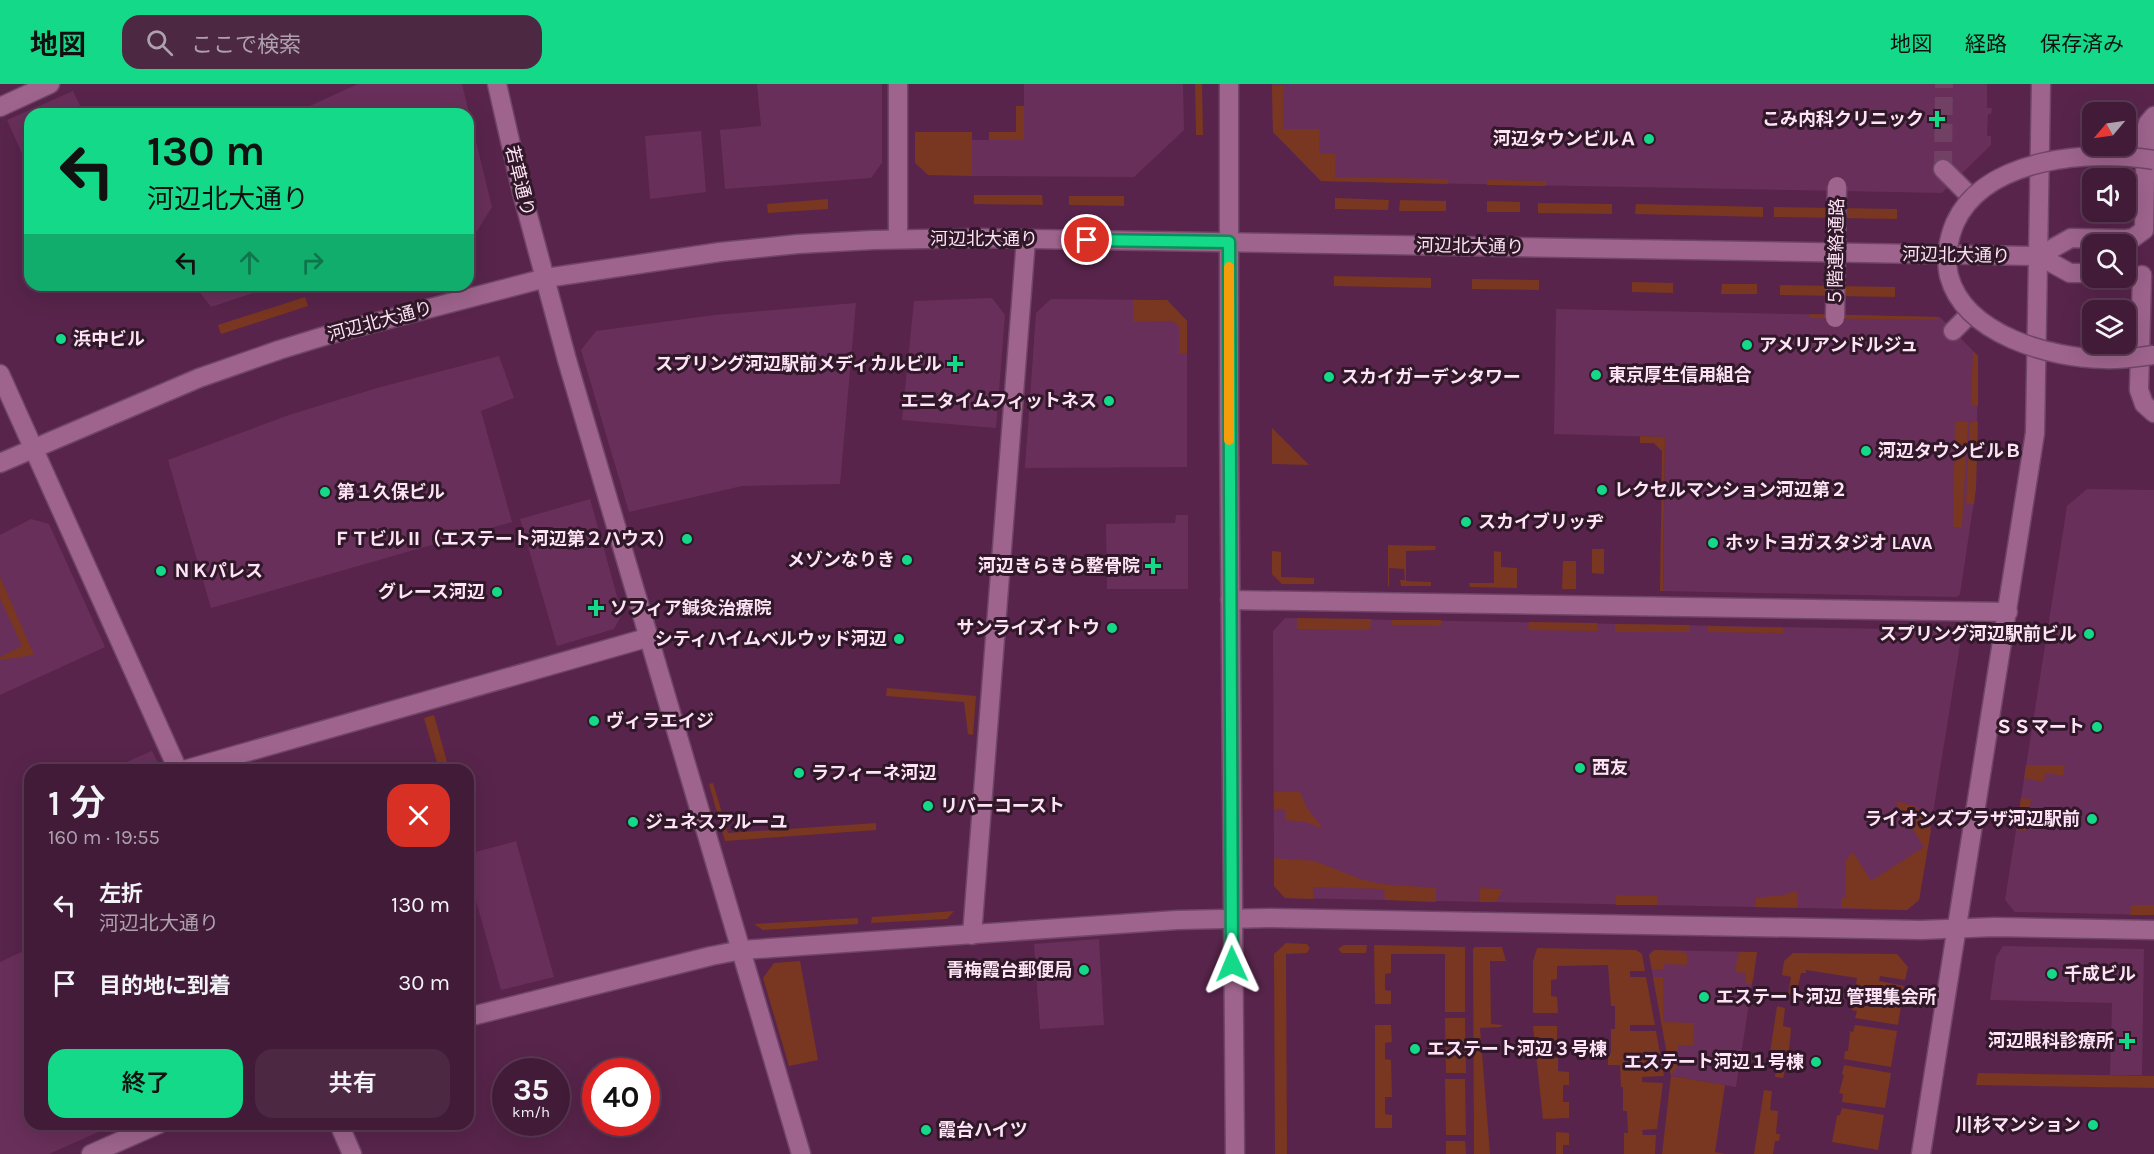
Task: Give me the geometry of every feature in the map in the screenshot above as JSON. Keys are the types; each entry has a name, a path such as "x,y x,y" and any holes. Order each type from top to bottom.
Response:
{"street":[{"path":"0,107 50,84"},
{"name":"若草通り","path":"497,84 522,193 570,369 801,1154"},
{"path":"898,84 898,239"},
{"path":"1229,84 1230,600 1235,1154"},
{"path":"1921,1154 2035,433 2040,84"},
{"path":"2039,256 2071,238 2126,239 2144,230 2146,130 2154,116"},
{"path":"2154,160 2108,154 2058,159 2010,174 1988,185 1972,198 1958,215 1950,234 1947,253 1949,276 1958,296 1971,313 2008,337 2055,353 2104,359 2154,355"},
{"path":"1943,169 1972,198"},
{"name":"５階連絡通路","path":"1835,318 1837,186"},
{"name":"河辺北大通り","path":"0,463 199,378 331,334 546,278 720,252 798,244 898,239 1026,239 2039,256"},
{"path":"972,935 1026,239"},
{"path":"2039,256 2070,273 2082,273"},
{"path":"2141,274 2139,390 2144,404 2154,413"},
{"path":"1953,331 1971,313"},
{"path":"0,374 175,764"},
{"path":"1230,600 2008,612"},
{"path":"205,764 650,637"},
{"path":"474,1015 742,950 1177,920 1232,918 1921,930 1957,928 2154,930"},
{"path":"91,1154 145,1130"},
{"path":"342,1130 352,1154"}],"shaded area":[{"path":"358,84 462,84 468,108 305,108"},
{"path":"757,84 882,84 882,163 871,178 725,189 720,130 761,126"},
{"path":"1024,84 1183,84 1184,130 1134,177 972,176 972,140 1024,140"},
{"path":"1195,84 1202,84 1203,135 1196,135"},
{"name":"河辺タウンビルＡ","path":"1272,84 1987,84 1987,108 1992,108 1991,114 1988,114 1987,136 1991,136 1991,145 1942,193 1321,181 1273,132"},
{"path":"1272,86 1283,86 1283,129 1320,129 1319,154 1336,154 1335,177 1448,179 1448,184 1321,181 1273,132"},
{"path":"73,91 81,108 34,108"},
{"path":"1016,106 1024,106 1024,140 989,140 989,132 1016,132"},
{"path":"24,113 24,158 7,120"},
{"path":"701,131 706,192 650,199 645,136"},
{"path":"915,132 972,132 972,176 928,175 915,163"},
{"path":"474,133 492,207 477,231 474,232"},
{"path":"1487,180 1546,181 1546,186 1487,185"},
{"path":"974,195 1042,195 1043,205 974,204"},
{"path":"1069,196 1124,196 1124,206 1069,205"},
{"path":"1335,198 1389,200 1388,210 1335,209"},
{"path":"828,199 828,209 768,213 767,204"},
{"path":"1400,200 1446,201 1446,211 1399,211"},
{"path":"1487,201 1520,202 1520,212 1487,212"},
{"path":"1538,203 1612,204 1612,214 1538,213"},
{"path":"1636,204 1763,207 1763,217 1635,214"},
{"path":"1774,207 1897,209 1897,219 1774,217"},
{"path":"1334,276 1431,278 1431,288 1334,286"},
{"path":"1472,279 1539,280 1539,290 1472,289"},
{"path":"1632,282 1673,283 1673,293 1632,292"},
{"path":"1722,284 1757,284 1757,294 1721,294"},
{"path":"1780,285 1895,287 1895,297 1780,295"},
{"path":"199,291 259,291 211,307"},
{"path":"305,297 308,306 221,334 218,325"},
{"name":"スプリング河辺駅前メディカルビル","path":"992,298 1005,315 996,428 902,420 914,301"},
{"path":"1051,299 1167,300 1187,321 1187,467 1025,468 1036,313"},
{"path":"1133,300 1167,300 1187,321 1187,353 1179,353 1179,327 1173,321 1133,322"},
{"path":"856,303 840,484 742,486 629,512 581,350 596,331 714,315"},
{"path":"1556,309 1940,317 1978,356 1976,488 1960,594 1957,597 1663,591 1665,437 1554,434"},
{"path":"1809,314 1938,317 1938,320 1809,318"},
{"path":"1973,351 1978,356 1978,406 1971,405"},
{"path":"499,356 514,398 481,411 512,522 211,608 168,460 289,415 377,388"},
{"path":"1955,422 1968,422 1962,527 1953,527"},
{"path":"1970,422 1978,422 1976,488 1974,504 1966,504"},
{"path":"1272,428 1309,465 1272,464"},
{"path":"1640,436 1665,437 1663,591 1660,591 1662,451 1654,443 1640,443"},
{"path":"2087,489 2154,490 2154,915 2015,912 2005,900 2067,506"},
{"path":"590,499 622,614 614,629 557,646 520,519"},
{"path":"1176,515 1188,515 1188,589 1107,589 1106,524 1175,523"},
{"path":"31,519 49,524 105,647 0,695 0,535"},
{"path":"1388,545 1436,546 1435,550 1406,551 1406,581 1431,582 1431,586 1401,586 1400,580 1405,580 1404,569 1389,568 1388,586"},
{"path":"1592,549 1604,549 1604,574 1592,573"},
{"path":"1272,551 1281,552 1281,577 1314,578 1314,584 1282,584 1272,574"},
{"path":"1494,551 1501,552 1501,567 1517,568 1517,588 1470,587 1469,583 1494,583"},
{"path":"1563,561 1576,561 1576,589 1562,589"},
{"path":"0,577 34,655 0,660 0,657 22,646 0,598"},
{"name":"西友","path":"1285,618 1949,630 1960,645 1919,900 1907,910 1285,898 1274,886 1273,631"},
{"path":"1297,618 1371,619 1370,630 1297,629"},
{"path":"1392,620 1441,620 1441,626 1392,625"},
{"path":"1529,622 1597,623 1597,631 1528,630"},
{"path":"1615,624 1690,625 1690,632 1615,632"},
{"path":"1708,626 1783,628 1783,633 1708,632"},
{"path":"887,688 976,696 973,735 968,734 964,702 886,696"},
{"path":"434,715 448,764 438,764 424,718"},
{"path":"152,751 158,764 122,764"},
{"path":"2026,765 2065,765 2063,776 2045,773 2044,782 2024,778"},
{"path":"713,783 728,833 876,823 876,830 725,841 709,784"},
{"path":"1274,791 1300,792 1307,808 1323,829 1306,822 1285,820 1285,809 1274,809"},
{"path":"2021,798 2031,799 2026,831 2016,830"},
{"path":"1895,801 1917,807 1931,830 1919,900 1907,910 1841,908 1841,897 1845,897 1846,860 1853,852 1871,881 1924,847"},
{"path":"516,841 554,977 501,990 474,893 474,852"},
{"path":"1274,858 1315,861 1360,879 1381,884 1436,888 1436,902 1385,900 1384,889 1313,887 1313,899 1285,898 1274,886"},
{"path":"1480,888 1503,889 1496,902 1480,902"},
{"path":"1797,891 1797,908 1755,907 1756,898"},
{"path":"1616,895 1658,896 1657,905 1616,905"},
{"path":"2131,905 2154,905 2154,915 2130,915"},
{"path":"954,911 947,919 871,923 872,917"},
{"path":"858,918 858,924 763,930 754,924"},
{"path":"1099,939 1104,1025 1040,1029 1034,944"},
{"path":"1286,943 1307,944 1310,948 1307,953 1286,954 1287,1154 1275,1154 1274,954"},
{"path":"1344,945 1367,945 1366,953 1342,953 1338,949"},
{"path":"1374,945 1465,947 1465,1012 1445,1012 1445,954 1391,954 1391,973 1385,974 1385,990 1391,991 1391,1004 1375,1004"},
{"path":"2003,946 2144,949 2142,1075 2110,1075 2112,1003 1990,1000 1996,957"},
{"path":"1475,947 1502,947 1506,961 1490,961 1491,1024 1503,1025 1480,1028 1490,1154 1474,1154 1473,949"},
{"path":"1537,948 1636,950 1642,954 1645,971 1630,971 1630,977 1646,977 1655,1025 1630,1025 1630,1031 1656,1031 1664,1076 1642,1077 1642,1082 1663,1083 1657,1129 1642,1130 1643,1135 1656,1135 1655,1154 1624,1154 1624,1133 1628,1133 1627,1111 1623,1111 1620,1065 1608,1065 1608,1053 1611,1053 1611,1029 1615,1029 1615,1006 1611,1006 1608,965 1557,966 1557,979 1551,980 1551,996 1557,997 1558,1013 1533,1013 1533,962"},
{"path":"1654,950 1757,952 1736,1087 1671,1076 1649,955"},
{"path":"1654,950 1683,951 1687,953 1687,965 1664,964 1664,969 1652,969 1649,955"},
{"path":"24,951 24,1130 103,1130 49,1154 0,1154 0,962"},
{"path":"1757,952 1751,984 1746,984 1746,973 1735,972 1738,954"},
{"path":"1793,953 1897,954 1908,967 1905,980 1880,976 1879,981 1904,986 1898,1025 1855,1018 1857,1011 1852,1010 1857,992 1855,991 1857,978 1806,970 1806,973 1801,973 1796,995 1788,994 1791,977 1782,975 1784,961"},
{"path":"800,961 818,1060 789,1066 763,978 774,963"},
{"path":"1653,977 1663,977 1663,1022 1694,1023 1693,1045 1678,1045 1678,1065 1671,1076"},
{"path":"1777,1006 1785,1008 1783,1026 1791,1028 1789,1050 1794,1051 1793,1057 1788,1057 1783,1078 1775,1077 1776,1067 1768,1066"},
{"path":"1445,1018 1465,1018 1466,1073 1446,1073"},
{"path":"1375,1025 1391,1025 1392,1042 1385,1043 1385,1059 1391,1060 1392,1097 1385,1097 1385,1114 1392,1115 1392,1128 1375,1128"},
{"path":"1855,1025 1897,1031 1891,1067 1844,1059 1845,1051 1848,1051 1849,1031 1853,1032"},
{"path":"1533,1026 1557,1026 1557,1040 1552,1041 1551,1058 1558,1058 1558,1071 1569,1072 1569,1085 1563,1085 1563,1102 1569,1102 1569,1118 1543,1119"},
{"path":"1844,1065 1891,1073 1885,1108 1842,1102 1843,1094 1839,1093"},
{"path":"1978,1073 2154,1076 2154,1088 1976,1085"},
{"path":"1671,1076 1725,1085 1715,1152 1726,1154 1662,1154"},
{"path":"1445,1079 1465,1079 1466,1135 1446,1135"},
{"path":"1764,1090 1772,1091 1770,1110 1778,1111 1776,1134 1780,1134 1779,1141 1775,1141 1773,1154 1754,1154"},
{"path":"1842,1108 1884,1115 1878,1150 1832,1142 1837,1116 1835,1116 1840,1115"},
{"path":"1556,1132 1569,1133 1569,1145 1563,1145 1563,1154 1556,1154"},
{"path":"1446,1141 1465,1141 1466,1154 1446,1154"}],"tunnel":[{"path":"1943,169 1944,84"}],"slow traffic":[{"path":"1229,267 1229,440"}],"place":[{"name":"こみ内科クリニック","path":"1937,119"},
{"name":"河辺タウンビルＡ","path":"1649,139"},
{"name":"浜中ビル","path":"61,339"},
{"name":"アメリアンドルジュ","path":"1747,345"},
{"name":"スプリング河辺駅前メディカルビル","path":"955,364"},
{"name":"東京厚生信用組合","path":"1596,375"},
{"name":"スカイガーデンタワー","path":"1329,377"},
{"name":"エニタイムフィットネス","path":"1109,401"},
{"name":"河辺タウンビルＢ","path":"1866,451"},
{"name":"レクセルマンション河辺第２","path":"1602,490"},
{"name":"第１久保ビル","path":"325,492"},
{"name":"スカイブリッヂ","path":"1466,522"},
{"name":"ＦＴビルⅡ（エステート河辺第２ハウス）","path":"687,539"},
{"name":"ホットヨガスタジオ LAVA","path":"1713,543"},
{"name":"メゾンなりき","path":"907,560"},
{"name":"河辺きらきら整骨院","path":"1153,566"},
{"name":"ＮＫパレス","path":"161,571"},
{"name":"グレース河辺","path":"497,592"},
{"name":"ソフィア鍼灸治療院","path":"596,608"},
{"name":"サンライズイトウ","path":"1112,628"},
{"name":"スプリング河辺駅前ビル","path":"2089,634"},
{"name":"シティハイムベルウッド河辺","path":"899,639"},
{"name":"ヴィラエイジ","path":"594,721"},
{"name":"ＳＳマート","path":"2097,727"},
{"name":"西友","path":"1580,768"},
{"name":"ラフィーネ河辺","path":"799,773"},
{"name":"リバーコースト","path":"928,806"},
{"name":"ライオンズプラザ河辺駅前","path":"2092,819"},
{"name":"ジュネスアルーユ","path":"633,822"},
{"name":"青梅霞台郵便局","path":"1084,970"},
{"name":"千成ビル","path":"2052,974"},
{"name":"エステート河辺 管理集会所","path":"1704,997"},
{"name":"河辺眼科診療所","path":"2127,1041"},
{"name":"エステート河辺３号棟","path":"1415,1049"},
{"name":"エステート河辺１号棟","path":"1816,1062"},
{"name":"川杉マンション","path":"2093,1125"},
{"name":"霞台ハイツ","path":"926,1130"}],"route":[{"path":"1087,240 1229,242 1232,964"}]}
